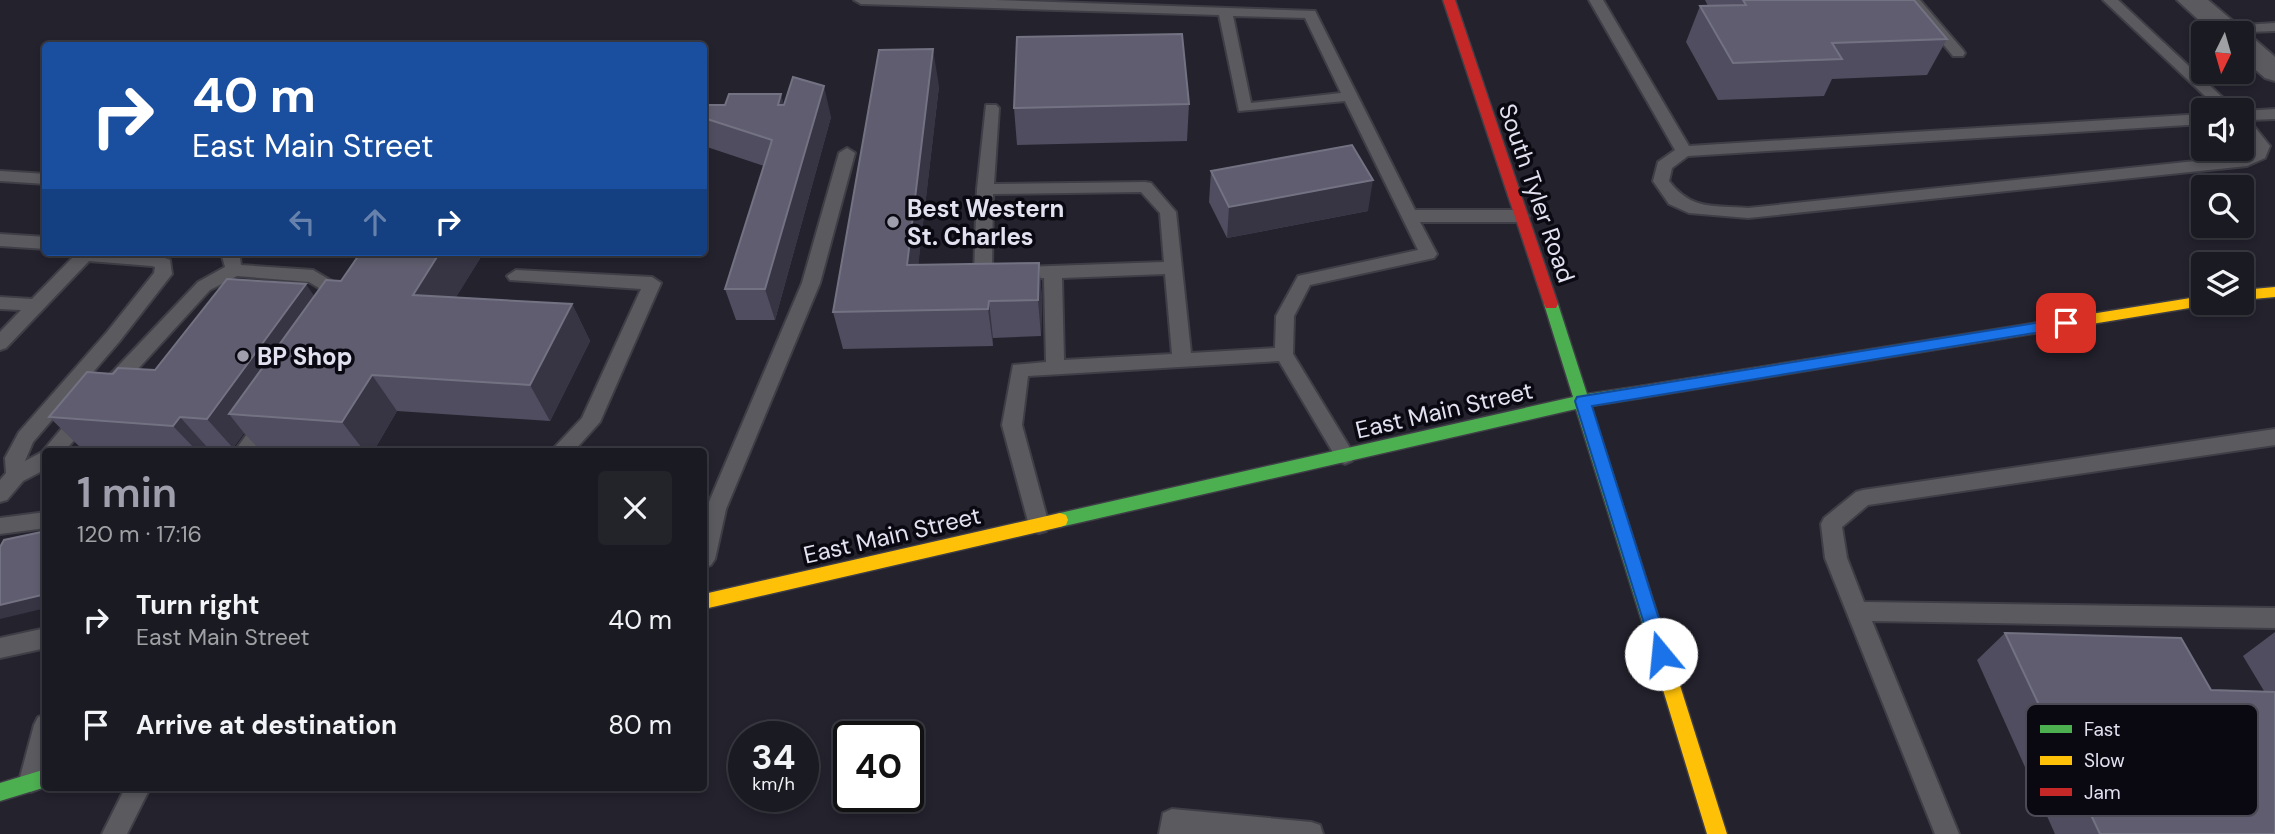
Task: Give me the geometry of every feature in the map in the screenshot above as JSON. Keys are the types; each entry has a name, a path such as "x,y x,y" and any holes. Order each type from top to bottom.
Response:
{"main road":[{"name":"South Tyler Road","path":"1449,0 1583,401 1717,834"},
{"path":"2254,294 2275,292"},
{"name":"East Main Street","path":"707,601 1583,401 2191,303"},
{"path":"0,792 38,780"}],"street":[{"path":"2191,0 2216,21"},
{"path":"2254,54 2275,72"}],"lane":[{"path":"861,0 1310,14 1428,254 1304,280 1285,316 1284,354 1345,456"},
{"path":"1596,0 1684,151"},
{"path":"1913,0 1958,53"},
{"path":"2110,0 2216,98"},
{"path":"1225,12 1244,107 1352,96"},
{"path":"2254,32 2275,27"},
{"path":"991,108 983,274 1174,268"},
{"path":"2254,115 2275,114"},
{"path":"2191,120 1684,151 1664,166 1661,181 1675,200 1695,209 1748,212 2247,161"},
{"path":"2254,134 2262,146 2259,154 2254,157"},
{"path":"707,546 716,509 811,283 847,153"},
{"path":"0,176 42,179"},
{"path":"985,189 1146,187 1168,212 1182,360"},
{"path":"1411,216 1521,216"},
{"path":"0,240 42,243"},
{"path":"0,343 84,256"},
{"path":"16,475 15,458 26,437 113,337 163,274 164,264 154,260 109,256"},
{"path":"56,448 204,286 232,261 313,276 341,294 340,315"},
{"path":"1053,271 1055,367"},
{"path":"516,276 652,283 590,422 565,448"},
{"path":"0,303 36,305"},
{"path":"1040,525 1012,425 1020,370 1284,354"},
{"path":"247,448 279,404"},
{"path":"1947,834 1836,558 1831,524 1863,498 2275,437"},
{"path":"0,494 16,475 42,461"},
{"path":"7,532 42,521"},
{"path":"1857,611 2275,618"},
{"path":"0,648 42,639"},
{"path":"38,780 42,752"},
{"path":"114,834 136,791"},
{"path":"1171,834 1172,821 1311,834"}],"building":[{"path":"1743,0 1914,0 1947,39 1832,43 1842,59 1733,63 1700,6 1746,5"},
{"path":"1182,34 1189,104 1014,108 1017,37"},
{"path":"933,49 907,265 1039,263 1038,300 989,301 988,309 833,312 879,50"},
{"path":"793,77 824,86 765,289 725,289 772,140 707,119 707,105 725,105 729,94 781,94 778,105 784,105"},
{"path":"1352,145 1373,180 1229,207 1211,171"},
{"path":"358,256 437,256 413,295 572,304 530,385 372,375 342,422 229,414 326,280 341,281"},
{"path":"227,279 306,284 207,419 180,417 173,426 49,417 87,372 113,374 118,368 155,370"},
{"path":"42,532 42,595 0,605 0,547 4,540"},
{"path":"2005,633 2181,638 2211,690 2275,692 2275,834 2100,834 2091,816 2258,816 2258,704 2039,704"}],"traffic: fast":[{"path":"1551,304 1662,657"},
{"path":"1060,520 1583,401 1641,392"},
{"path":"0,792 42,779"}],"traffic: slow":[{"path":"2254,294 2275,292"},
{"path":"1641,392 2191,303"},
{"path":"707,601 1060,520"},
{"path":"1662,657 1717,834"}],"traffic: jam":[{"path":"1449,0 1551,304"}],"place":[{"name":"Best Western St. Charles","path":"893,222"},
{"name":"BP Shop","path":"243,356"}],"route":[{"path":"1661,654 1583,401 2066,323"}]}
